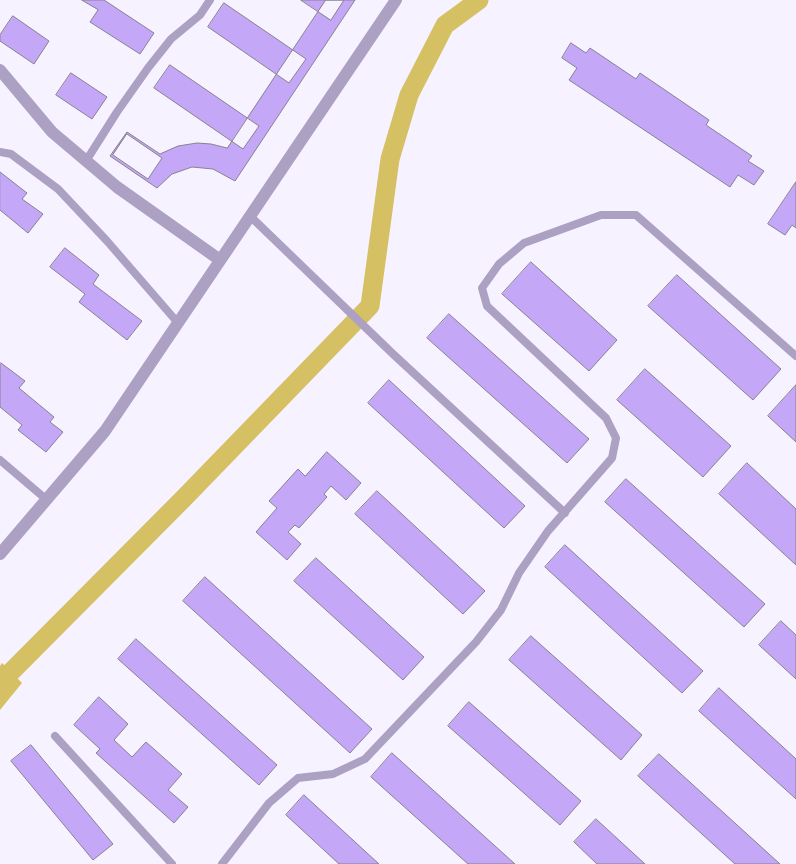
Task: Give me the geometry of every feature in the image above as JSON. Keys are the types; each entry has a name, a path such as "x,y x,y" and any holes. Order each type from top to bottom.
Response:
{"street":[{"path":"0,554 105,431 396,0"},
{"path":"0,70 52,132 117,187 220,260"}],"lane":[{"path":"86,161 148,68 171,39 200,15 210,0"},
{"path":"0,152 11,154 58,189 107,241 178,323"},
{"path":"222,864 269,803 298,778 333,774 365,759 476,642 501,610 519,573 548,531 612,458 616,438 606,418 487,306 482,288 499,264 524,243 601,215 636,215 796,356"},
{"path":"250,216 393,354 565,513"},
{"path":"0,460 47,500"},
{"path":"55,736 172,864"}],"shaded area":[{"path":"2,663 22,683 0,710 0,666"}],"building":[{"path":"82,0 104,0 154,33 140,54 90,22 98,10"},
{"path":"301,0 344,0 331,20"},
{"path":"326,0 355,0 235,181 213,169 192,167 172,174 157,188 110,156 127,132 160,154 178,146 197,143 227,148"},
{"path":"224,3 306,59 289,83 208,27"},
{"path":"13,16 49,41 34,64 0,41 0,35"},
{"path":"571,43 586,53 590,48 636,79 640,73 709,120 706,125 752,156 748,161 764,171 754,185 738,175 730,187 569,80 577,68 562,58"},
{"path":"170,65 259,126 243,149 154,88"},
{"path":"71,73 107,97 92,119 56,95"},
{"path":"127,134 162,158 148,179 113,155"},
{"path":"0,172 27,193 22,199 43,214 28,233 0,210"},
{"path":"796,182 796,228 792,225 785,235 768,224"},
{"path":"65,248 99,275 93,284 142,321 127,340 79,302 85,294 50,267"},
{"path":"531,262 617,340 589,371 502,294"},
{"path":"677,275 781,369 753,400 648,306"},
{"path":"449,314 589,439 567,463 427,338"},
{"path":"1,363 25,381 19,388 54,417 50,422 63,432 46,452 18,430 22,425 0,407"},
{"path":"645,369 731,446 703,477 617,400"},
{"path":"389,380 525,506 504,528 368,403"},
{"path":"796,385 796,442 768,416"},
{"path":"327,452 361,483 346,500 331,486 324,494 327,497 299,528 295,525 288,532 301,544 287,560 256,532 277,508 269,501 298,469 305,476"},
{"path":"747,463 796,509 796,565 719,494"},
{"path":"626,479 765,604 744,627 605,502"},
{"path":"377,491 485,591 463,614 355,514"},
{"path":"565,545 703,671 682,693 545,567"},
{"path":"316,558 424,657 403,680 294,581"},
{"path":"205,577 372,729 350,753 183,601"},
{"path":"781,621 796,635 796,679 759,645"},
{"path":"531,636 642,735 621,760 509,660"},
{"path":"136,639 277,765 259,785 118,659"},
{"path":"719,688 796,759 796,799 699,711"},
{"path":"99,697 128,724 114,740 132,757 146,742 182,774 168,790 188,807 174,823 96,753 100,749 74,725"},
{"path":"469,702 581,801 560,825 448,726"},
{"path":"31,745 113,844 93,860 11,761"},
{"path":"392,753 515,864 468,864 371,777"},
{"path":"659,754 780,864 735,864 638,776"},
{"path":"304,795 379,864 339,864 286,815"},
{"path":"596,819 645,864 597,864 574,842"}],"waterway":[{"path":"0,683 184,498 370,306 390,159 409,95 445,25 479,0"}]}
